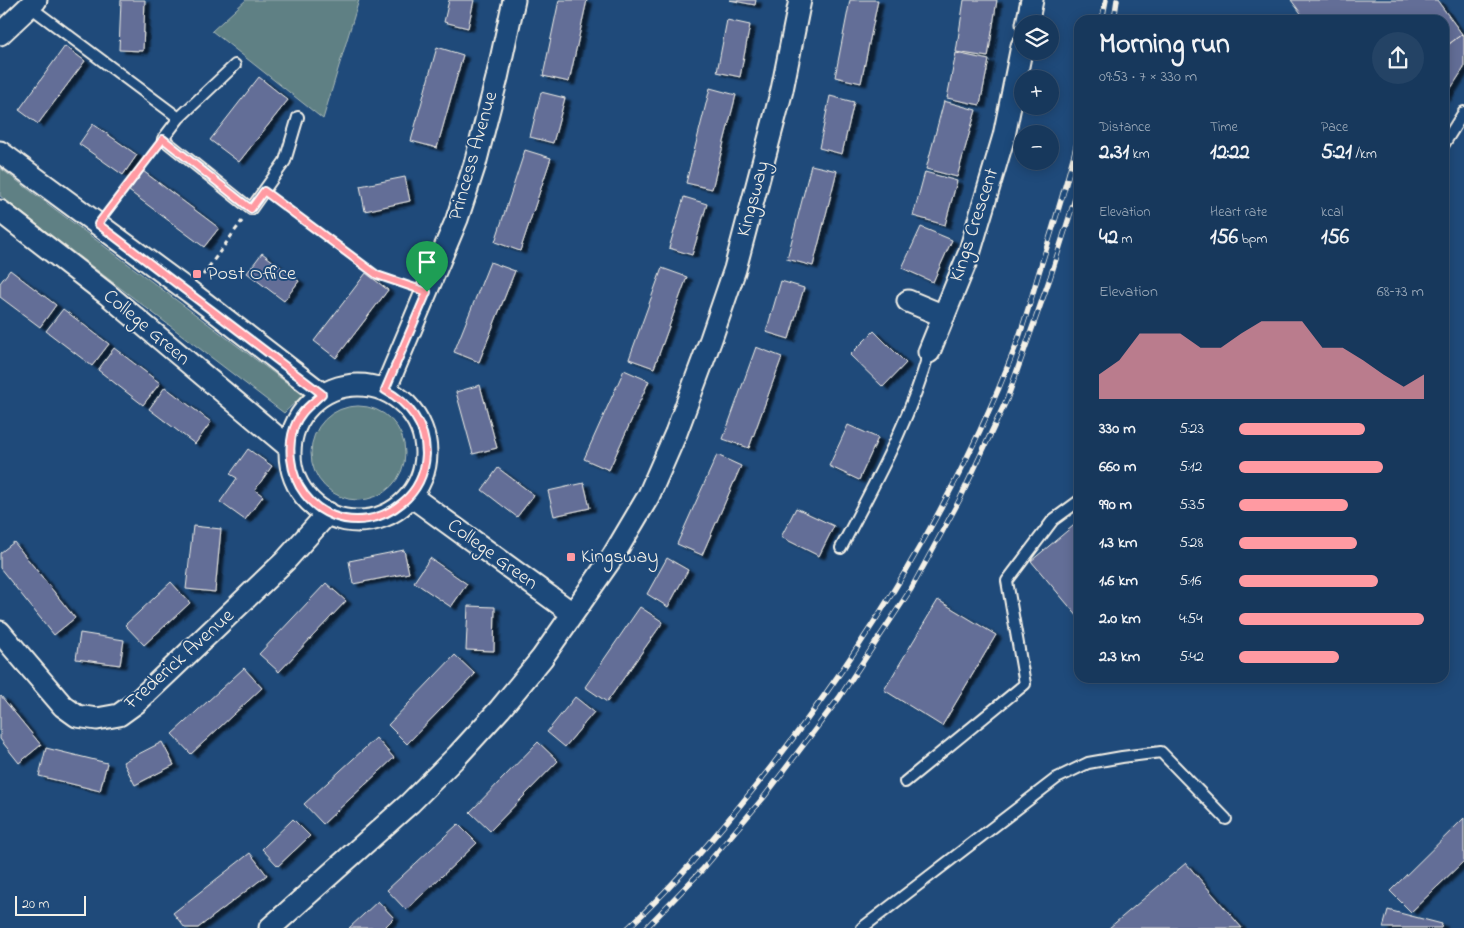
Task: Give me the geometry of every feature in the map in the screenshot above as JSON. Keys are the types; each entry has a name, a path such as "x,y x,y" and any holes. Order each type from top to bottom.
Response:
{"street":[{"name":"Princess Avenue","path":"385,390 457,219 475,164 514,0"},
{"name":"Kingsway","path":"270,928 403,809 458,755 500,709 542,658 613,556 648,497 676,433 735,269 782,90 800,0"},
{"path":"1029,15 1032,0"},
{"path":"0,34 33,3"},
{"name":"Kings Crescent","path":"929,352 969,254 1004,136 1019,60"},
{"path":"0,152 190,292 322,394"},
{"name":"College Green","path":"0,211 107,294 290,448"},
{"path":"908,301 944,316"},
{"path":"344,386 370,386 385,390 396,396 412,410 420,423 426,444 425,464 420,482 411,496 391,512 370,520 353,520 337,517 321,510 309,500 298,486 292,471 290,448 293,432 302,413 322,394 344,386"},
{"name":"College Green","path":"411,496 572,613"},
{"name":"Frederick Avenue","path":"0,632 63,706 77,716 97,719 119,715 137,702 285,562 328,513"}],"lane":[{"path":"33,3 180,118"},
{"path":"234,65 180,118 163,139 251,209 285,161 298,117"},
{"path":"1449,136 1464,112"},
{"name":"Kings Crescent","path":"841,548 897,438 920,384 929,352"},
{"path":"905,782 1025,684 1007,581 1053,520 1074,505"},
{"path":"862,928 1057,778 1088,763 1122,756 1161,752 1226,819"}],"path":[{"path":"98,224 163,139"},
{"path":"264,191 377,275 427,292"},
{"path":"190,292 251,209"}],"green space":[{"path":"246,0 359,0 323,119 212,31"},
{"path":"0,168 303,395 284,413 0,196"},
{"path":"358,406 376,410 391,420 401,435 405,453 401,471 391,486 376,496 358,500 340,496 325,486 315,471 311,453 315,435 325,420 340,410"}],"building":[{"path":"121,0 145,0 143,51 119,50"},
{"path":"449,0 474,0 468,28 444,22"},
{"path":"559,0 587,0 569,82 543,76"},
{"path":"729,0 756,0 755,5"},
{"path":"850,0 878,0 861,83 835,77"},
{"path":"964,0 997,0 988,57 956,52"},
{"path":"1291,0 1437,0 1448,15 1302,15"},
{"path":"1449,16 1462,34 1449,44"},
{"path":"727,20 750,25 740,77 717,72"},
{"path":"1462,34 1464,36 1464,68 1449,91 1449,44"},
{"path":"65,46 85,61 38,124 19,110"},
{"path":"437,47 463,55 437,148 411,141"},
{"path":"956,53 989,60 980,105 947,98"},
{"path":"259,77 288,100 239,162 210,140"},
{"path":"710,88 736,95 712,189 686,183"},
{"path":"541,92 565,98 553,143 530,137"},
{"path":"830,96 854,102 842,154 819,148"},
{"path":"944,101 976,110 957,177 926,169"},
{"path":"93,124 137,155 123,175 79,144"},
{"path":"525,150 551,158 520,251 495,242"},
{"path":"811,165 837,171 813,266 787,259"},
{"path":"143,171 219,228 204,247 129,191"},
{"path":"925,172 957,181 945,225 913,216"},
{"path":"405,177 410,201 365,211 360,186"},
{"path":"684,197 707,204 692,255 669,248"},
{"path":"921,227 952,240 933,282 902,268"},
{"path":"262,253 299,281 284,301 247,273"},
{"path":"490,262 515,271 479,362 454,352"},
{"path":"662,268 687,277 654,368 629,359"},
{"path":"10,270 56,305 40,327 0,297 0,283"},
{"path":"366,273 388,290 336,358 314,341"},
{"path":"781,281 804,288 789,339 766,332"},
{"path":"63,309 109,344 92,366 46,331"},
{"path":"874,331 906,363 883,387 850,355"},
{"path":"756,347 782,357 749,448 723,439"},
{"path":"114,348 160,383 143,405 98,370"},
{"path":"624,370 649,381 609,470 584,459"},
{"path":"480,385 497,448 473,454 456,392"},
{"path":"165,387 211,422 195,444 149,409"},
{"path":"848,425 878,438 859,480 829,466"},
{"path":"248,449 272,466 255,490 263,496 245,520 220,502 237,478 230,474"},
{"path":"717,455 741,466 702,555 677,544"},
{"path":"498,468 534,495 517,517 482,490"},
{"path":"584,483 590,508 554,516 548,491"},
{"path":"796,508 834,526 819,556 781,537"},
{"path":"1074,525 1074,612 1031,561"},
{"path":"193,526 221,529 215,592 186,589"},
{"path":"14,542 75,618 54,635 0,568 0,553"},
{"path":"404,550 409,573 353,584 349,561"},
{"path":"430,558 467,584 451,607 414,582"},
{"path":"667,558 688,570 668,607 647,594"},
{"path":"171,582 190,603 144,645 125,625"},
{"path":"326,583 346,601 279,672 259,654"},
{"path":"938,600 996,635 942,726 884,690"},
{"path":"468,606 495,607 494,651 466,650"},
{"path":"640,607 663,622 607,702 585,687"},
{"path":"80,633 124,640 120,665 76,659"},
{"path":"455,655 475,674 407,744 388,725"},
{"path":"244,668 262,688 191,754 172,734"},
{"path":"1,696 41,745 19,763 0,739"},
{"path":"575,697 594,712 565,747 547,732"},
{"path":"376,738 394,758 323,824 304,804"},
{"path":"162,742 174,765 135,785 123,762"},
{"path":"538,742 558,761 490,831 470,812"},
{"path":"46,748 107,763 100,791 39,776"},
{"path":"1464,818 1464,861 1411,912 1390,891"},
{"path":"293,819 310,836 278,866 262,849"},
{"path":"458,824 477,843 406,910 387,890"},
{"path":"250,853 267,875 198,928 185,928 173,913"},
{"path":"1186,863 1242,928 1109,928"},
{"path":"378,901 394,918 384,928 349,928"},
{"path":"1388,910 1442,924 1441,928 1383,928"}],"railway":[{"path":"1103,15 1106,0"},
{"path":"1115,15 1117,0"},
{"path":"628,928 718,833 767,772 840,673 907,569 966,460 1015,348 1061,202 1074,154"},
{"path":"646,928 702,870 764,797 839,698 911,589 960,499 1007,399 1050,278 1074,202"}],"place":[{"name":"Post Office","path":"197,274"},
{"name":"Kingsway","path":"571,557"}],"route":[{"path":"163,139 251,209 264,191 377,275 427,292 385,390 396,396 412,410 420,423 426,444 425,464 420,482 411,496 391,512 370,520 353,520 337,517 321,510 309,500 298,486 292,471 290,448 293,432 302,413 322,394 98,224 163,139"}]}
